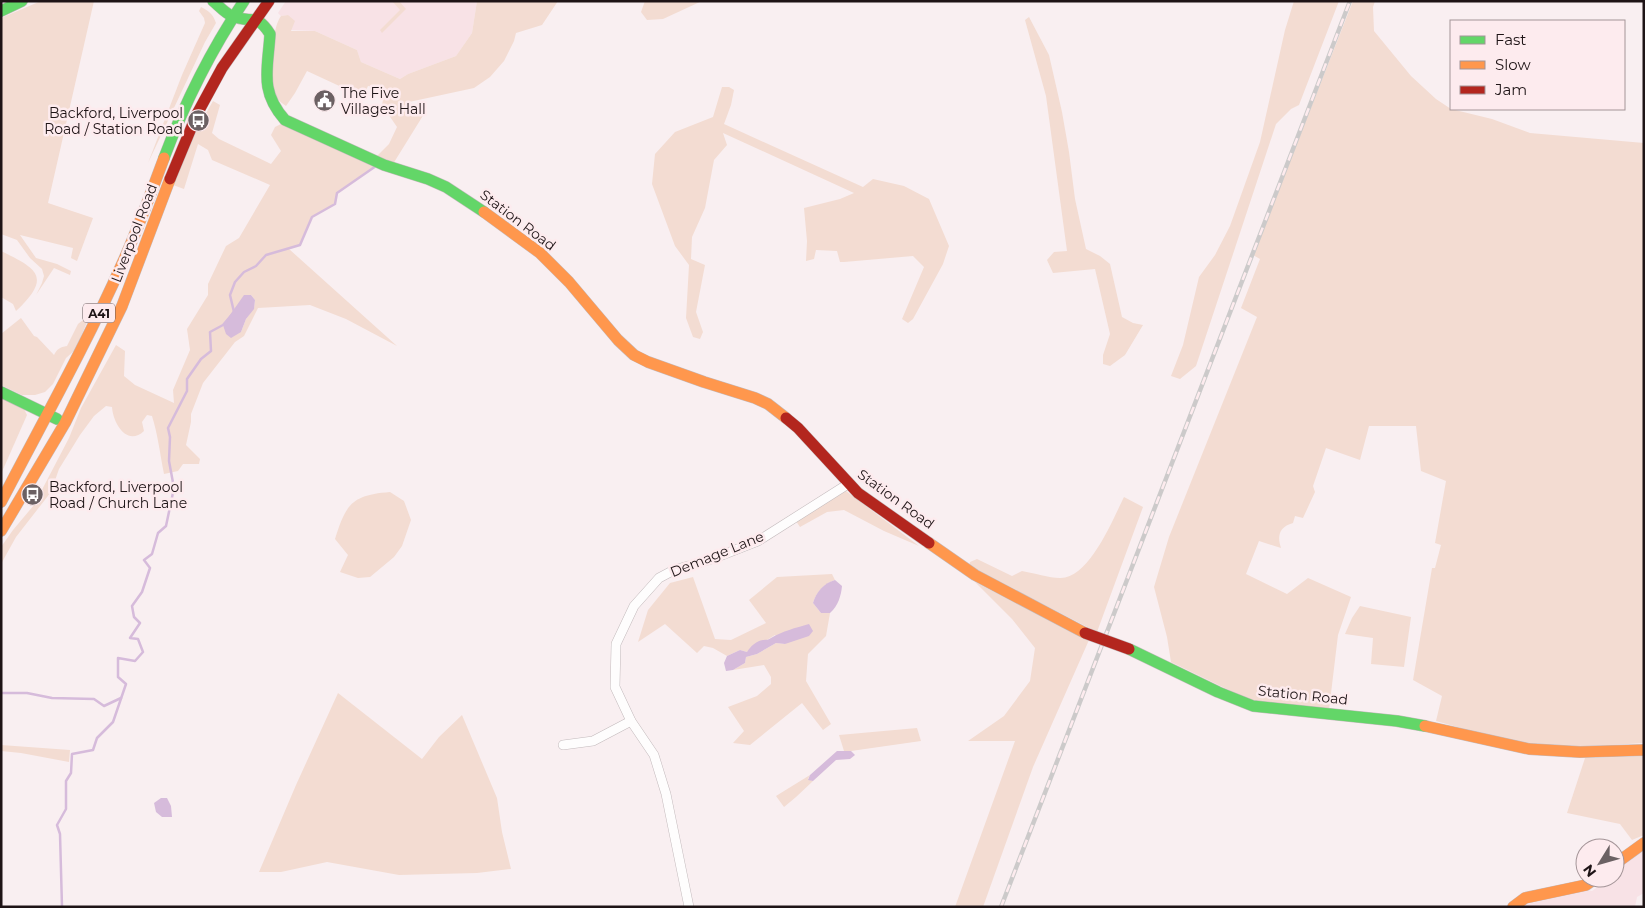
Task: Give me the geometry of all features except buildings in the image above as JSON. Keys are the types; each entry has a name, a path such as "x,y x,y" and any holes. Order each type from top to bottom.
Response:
{"main road":[{"path":"1,11 22,1"},
{"path":"213,1 233,17 256,19"},
{"name":"Liverpool Road","path":"1,502 48,414 122,266 190,94 213,50 244,1"},
{"name":"Liverpool Road","path":"1,531 65,423 122,306 183,145 197,114 222,68 269,1"},
{"name":"Station Road","path":"256,19 262,22 270,34 266,63 266,82 275,110 286,120 384,165 428,179 454,192 540,253 569,282 618,340 634,355 648,362 768,404 798,428 858,493 974,575 1085,633 1129,650 1218,692 1253,706 1397,721 1438,728 1529,749 1580,752 1644,750"},
{"path":"245,35 261,37 269,46"},
{"path":"1,392 65,423"},
{"path":"1625,857 1644,844"},
{"path":"1513,907 1525,898 1575,887"}],"street":[{"name":"Demage Lane","path":"689,907 666,794 654,755 631,721 615,687 616,644 634,606 660,578 674,570 712,559 758,541 848,484"},
{"path":"562,745 594,741 631,721"}],"shaded area":[{"path":"41,1 94,1 48,203 93,218 77,261 71,258 73,248 20,235 36,258 57,264 71,271 70,275 54,268 36,295 44,276 42,269 30,258 17,240 1,234 1,18"},
{"path":"286,1 477,1 472,33 456,56 408,74 400,79 361,62 357,50 315,31 291,30 288,15 281,16 278,13"},
{"path":"392,1 399,1 406,9 382,33 380,30 400,10"},
{"path":"477,1 558,1 542,25 516,33 504,61 490,77 474,88 409,102 424,114 393,164 377,156 389,144 397,127 382,105 385,89 368,86 363,97 307,71 286,106 277,98 272,80 272,56 275,32 281,16 288,15 295,21 291,31 315,31 357,50 361,62 400,79 408,74 456,56 472,33"},
{"path":"645,1 702,1 663,19 647,20 641,12"},
{"path":"1294,1 1339,1 1299,105 1291,109 1276,124 1196,366 1180,379 1171,376 1183,345 1199,277 1215,255 1230,226 1260,142 1285,30"},
{"path":"1353,1 1375,1 1373,7 1374,31 1411,76 1450,110 1492,119 1530,133 1644,143 1644,743 1563,748 1499,739 1436,721 1442,696 1413,680 1432,568 1435,568 1441,545 1435,543 1446,481 1421,471 1416,426 1369,426 1360,460 1326,448 1313,486 1315,492 1303,518 1295,516 1293,523 1282,530 1279,536 1281,548 1259,541 1246,574 1287,594 1308,578 1351,597 1338,635 1329,710 1257,702 1171,662 1167,637 1154,587 1169,537 1257,317 1241,308 1260,259 1253,255"},
{"path":"201,7 214,17 216,23 205,42 148,163 182,75 205,23 199,11"},
{"path":"1029,17 1049,55 1062,112 1075,199 1086,249 1110,264 1122,317 1133,323 1143,325 1125,355 1110,366 1103,364 1103,355 1110,334 1095,269 1053,273 1047,260 1054,252 1067,251 1046,96 1025,20"},
{"path":"722,87 729,87 734,90 724,124 863,187 873,179 904,186 929,199 949,246 943,264 913,319 908,323 902,319 924,267 913,256 840,262 837,251 816,250 814,259 806,261 807,241 804,208 840,199 854,193 723,133 727,145 714,160 705,208 692,237 691,259 705,265 696,312 703,332 700,339 693,337 686,318 689,265 675,246 652,184 655,154 675,132 713,117"},
{"path":"213,101 220,105 212,133 219,139 271,164 281,151 271,135 275,127 283,123 376,166 337,193 335,204 312,217 300,245 289,249 397,346 346,319 310,305 258,308 244,336 235,342 203,383 191,414 186,445 200,459 199,464 183,464 178,471 164,474 152,416 147,415 142,422 144,431 138,435 127,435 118,426 112,407 106,406 94,416 80,435 59,469 51,492 16,537 1,564 1,547 34,505 69,438 81,408 116,345 125,351 124,376 135,385 174,403 173,390 190,350 187,329 208,295 208,284 226,246 239,238 270,185 212,160 208,150 198,144 184,189 173,185 186,148","holes":["251,295 255,300 254,308 246,319 241,332 234,312 244,296"]},
{"path":"1,251 24,263 36,275 37,282 34,290 16,311 13,304 1,297"},
{"path":"244,295 251,295 255,300 254,309 246,319 241,332 231,338 226,334 223,325"},
{"path":"21,318 34,336 54,355 56,351 67,346 78,324 83,320 88,320 75,350 66,358 53,384 45,392 35,395 22,395 1,385 1,334"},
{"path":"1,396 24,409 27,415 1,474"},
{"path":"846,491 919,546 884,531 844,510 827,512 800,527 796,521"},
{"path":"390,492 404,501 411,520 402,546 394,557 370,577 358,578 340,572 348,555 335,539 347,510 359,499 377,493"},
{"path":"1124,497 1143,507 1097,632 969,566 970,562 977,559 1012,576 1022,571 1056,578 1071,576 1081,569 1099,546"},
{"path":"832,574 835,580 821,588 813,603 821,613 830,613 826,636 808,654 806,681 831,724 823,730 802,703 750,745 733,743 744,731 728,707 757,696 771,684 771,677 764,665 733,670 745,663 746,657 757,654 776,643 786,644 775,635 747,652 740,650 727,656 713,648 704,646 697,653 665,624 638,642 648,610 670,583 693,577 715,639 731,640 766,623 749,600 777,577"},
{"path":"835,580 842,586 839,601 830,613 821,613 813,603 814,599 824,586"},
{"path":"975,582 1089,640 1033,767 983,907 955,907 1015,741 968,741 1004,716 1030,681 1035,648 1012,619"},
{"path":"1360,606 1411,617 1404,667 1371,664 1373,638 1345,634"},
{"path":"809,624 813,631 809,636 785,644 776,643 757,654 746,657 745,663 733,670 726,671 724,663 727,656 740,650 747,652 758,641 767,640"},
{"path":"338,693 422,759 439,737 462,715 497,798 502,832 511,869 477,873 399,875 327,862 281,872 259,872"},
{"path":"917,728 921,741 851,751 844,751 839,735"},
{"path":"1,745 70,750 69,762 1,751"},
{"path":"837,751 851,751 855,755 850,759 836,760 813,781 808,780 810,775"},
{"path":"1644,756 1644,835 1632,840 1620,824 1567,813 1585,758"},
{"path":"810,775 808,779 813,781 784,807 776,796"},
{"path":"161,798 167,798 171,806 172,817 162,817 156,812 154,803"},
{"path":"1644,850 1644,893 1637,897 1635,907 1520,907 1586,890 1592,891 1596,888 1625,888 1625,862"}],"waterway":[{"path":"62,907 60,834 57,825 66,809 66,781 71,773 72,754 93,750 97,738 113,722 126,684 118,677 118,658 135,661 143,652 138,639 130,638 140,623 134,617 132,606 142,592 150,568 144,560 152,554 158,533 166,526 174,488 169,461 170,437 168,428 187,391 187,379 201,359 211,351 210,332 223,325 234,312 230,295 235,282 244,272 256,266 266,255 300,245 312,217 335,204 337,193 376,166"},
{"path":"1,693 27,693 52,698 94,699 104,706 121,698"}],"railway":[{"path":"1001,907 1350,1"}],"traffic: fast":[{"path":"1,11 22,1"},
{"path":"213,1 232,16 261,23 270,34 267,69 268,89 271,99 285,120 384,165 428,179 446,187 484,212"},
{"path":"164,158 200,77 244,1"},
{"path":"1,392 57,419"},
{"path":"1129,649 1218,692 1253,706 1397,721 1425,726"}],"traffic: slow":[{"path":"1,502 79,354 108,294 133,238 164,158"},
{"path":"1,531 65,423 122,306 170,179"},
{"path":"484,212 540,253 569,282 618,340 634,355 704,382 755,398 768,404 786,418"},
{"path":"929,543 975,575 1085,633"},
{"path":"1425,726 1529,749 1580,752 1644,750"},
{"path":"1625,857 1644,843"},
{"path":"1513,907 1525,898 1575,887"}],"traffic: jam":[{"path":"170,179 197,114 222,68 269,1"},
{"path":"786,418 798,428 858,493 929,543"},
{"path":"1085,633 1129,649"}],"place":[{"name":"The Five Villages Hall","path":"325,101"},
{"name":"Backford, Liverpool Road / Station Road","path":"199,121"},
{"name":"Backford, Liverpool Road / Church Lane","path":"33,495"}]}
